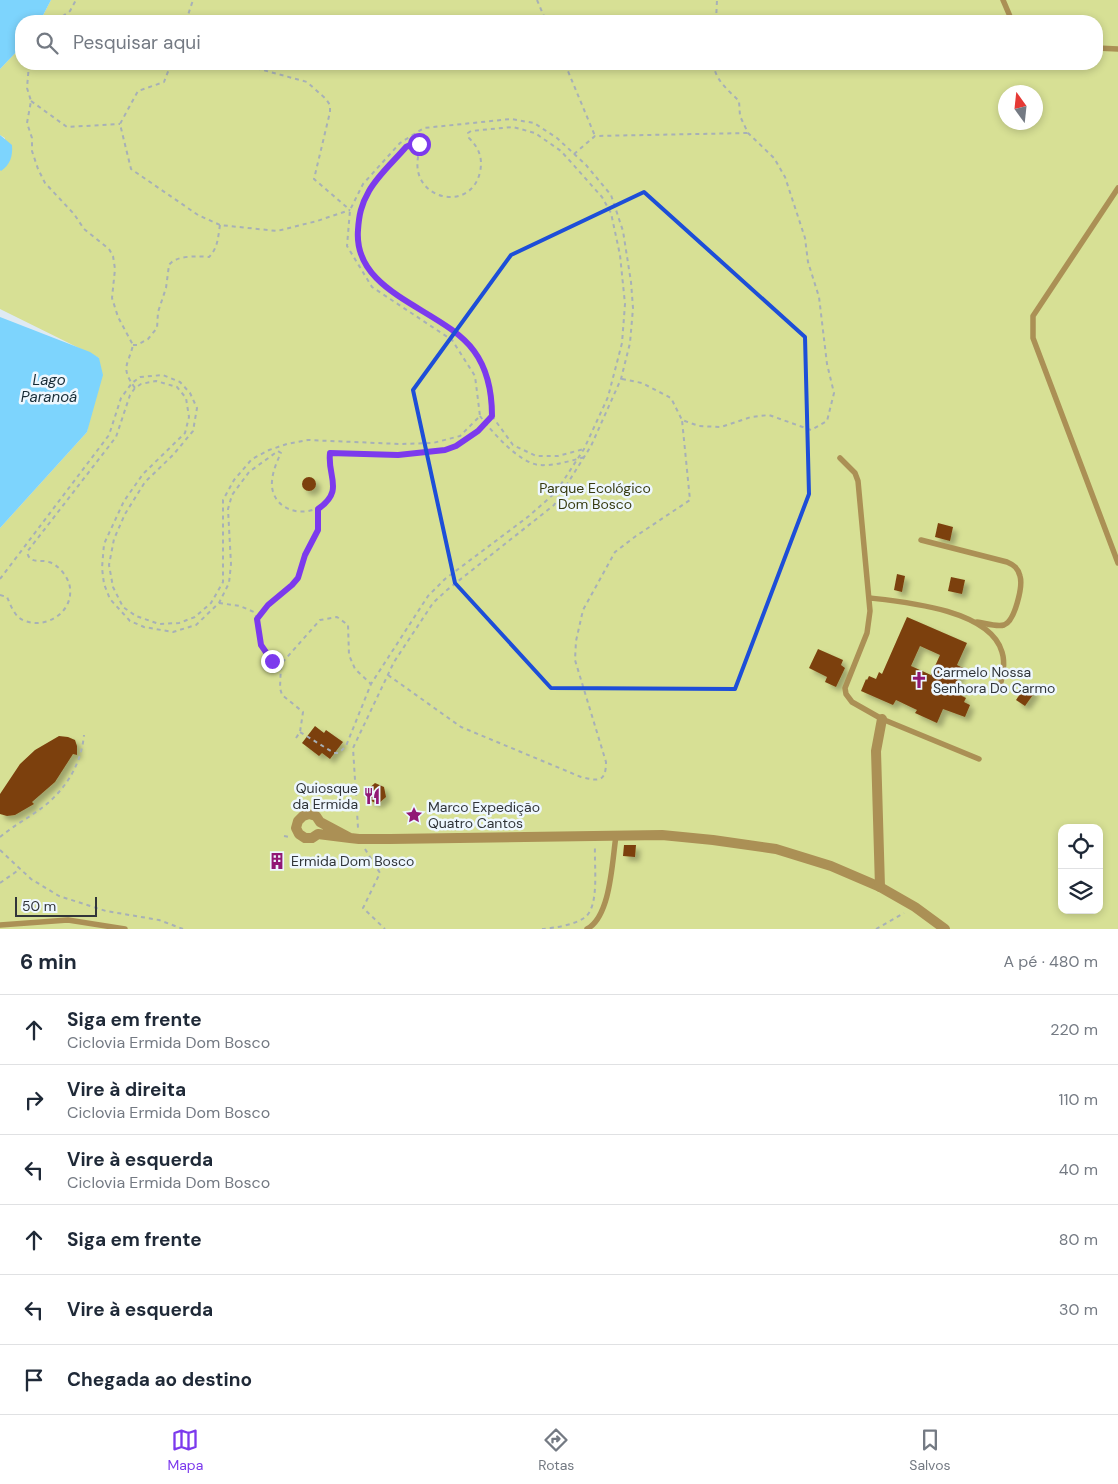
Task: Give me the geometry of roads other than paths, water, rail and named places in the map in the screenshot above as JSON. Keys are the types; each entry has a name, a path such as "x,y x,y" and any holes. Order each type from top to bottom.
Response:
{"street":[{"path":"880,887 876,751 882,719"},
{"path":"309,814 316,816 320,822 321,828 318,834 312,838 305,838 299,834 296,828 302,816 309,814"},
{"path":"320,822 354,839"},
{"path":"318,834 354,839 662,834 776,849 831,866 880,887 915,907 945,929"}],"lane":[{"path":"1004,0 1010,15"},
{"path":"1103,49 1118,50"},
{"path":"1118,188 1033,316 1033,338 1118,563"},
{"path":"840,458 855,473 858,481 870,598 867,632 845,688 846,694 852,702 882,719 979,759"},
{"path":"870,598 909,602 932,607 977,622 1000,625 1009,621 1022,585 1018,571 1014,566 1007,562 921,540"},
{"path":"977,622 996,640 1002,652 1004,667 999,690"},
{"path":"587,929 598,919 606,897 616,836"},
{"path":"0,925 68,920 125,929"}],"water":[{"path":"0,0 51,0 43,15 15,15 15,53 0,69"},
{"path":"0,135 12,145 9,163 1,171 0,170"},
{"name":"Lago Paranoá","path":"0,317 90,352 99,358 103,375 87,432 0,528"}],"place":[{"name":"Carmelo Nossa Senhora Do Carmo","path":"919,680"},
{"name":"Quiosque da Ermida","path":"372,796"},
{"name":"Marco Expedição Quatro Cantos","path":"414,815"},
{"name":"Ermida Dom Bosco","path":"277,861"}],"park label":[{"name":"Parque Ecológico Dom Bosco","path":"595,496"}]}
